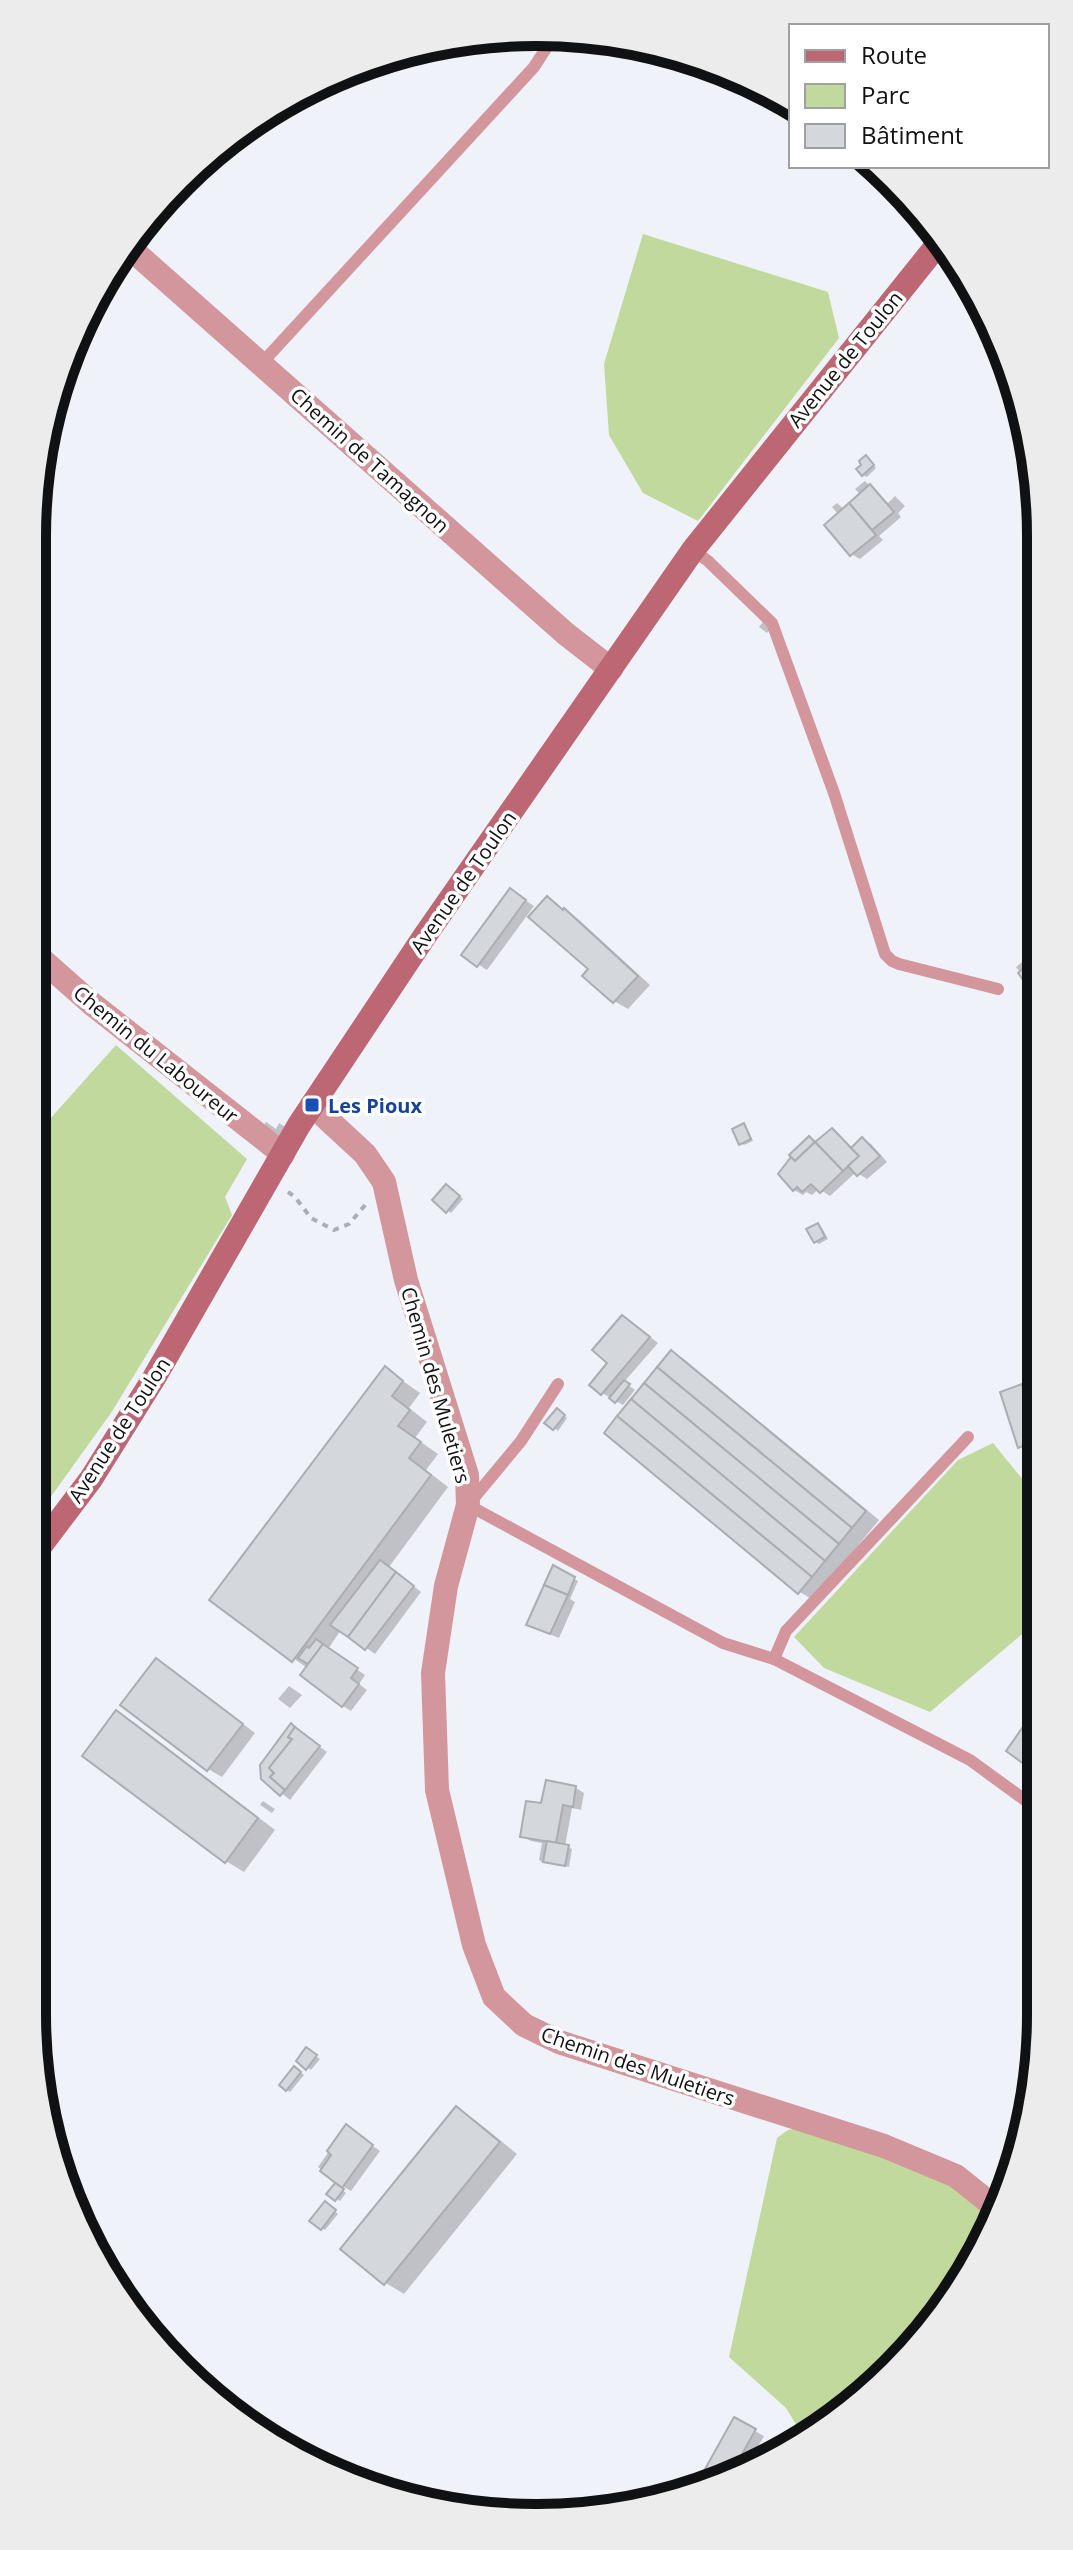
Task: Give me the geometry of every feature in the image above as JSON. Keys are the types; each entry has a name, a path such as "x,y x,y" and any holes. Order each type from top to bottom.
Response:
{"main road":[{"name":"Avenue de Toulon","path":"46,1538 91,1479 154,1378 312,1105 424,937 693,550 934,249"}],"street":[{"name":"Chemin de Tamagnon","path":"136,254 566,634 611,669"},
{"name":"Chemin du Laboureur","path":"46,963 92,1004 283,1154"},
{"name":"Chemin des Muletiers","path":"312,1105 365,1154 384,1182 406,1280 467,1475 468,1505 446,1586 433,1673 437,1790 474,1945 494,1997 524,2025 559,2042 884,2146 956,2176 989,2203"}],"lane":[{"path":"261,364 534,67 547,46"},
{"path":"693,550 772,623 834,793 885,954 899,964 998,989"},
{"path":"558,1384 521,1441 468,1505 723,1643 774,1659 970,1760 1027,1802"},
{"path":"774,1659 786,1631 968,1437"}],"path":[{"path":"269,1179 295,1197 311,1218 334,1230 349,1224 384,1182"}],"green space":[{"path":"643,234 828,292 839,338 698,521 643,493 609,435 604,364"},
{"path":"116,1045 247,1159 225,1197 232,1215 111,1413 46,1504 46,1123"},
{"path":"993,1443 1027,1485 1027,1630 930,1712 824,1668 794,1637 958,1460"},
{"path":"800,2128 909,2167 959,2190 986,2209 944,2286 905,2337 860,2382 798,2428 786,2408 729,2357 777,2138 788,2130"}],"building":[{"path":"866,455 874,465 862,476 856,469"},
{"path":"870,484 894,512 872,530 849,503"},
{"path":"849,503 876,535 850,556 824,525"},
{"path":"510,888 526,900 477,967 461,955"},
{"path":"547,896 638,976 613,1003 582,976 588,969 528,917"},
{"path":"1027,966 1027,985 1018,973"},
{"path":"744,1123 751,1139 739,1145 732,1129"},
{"path":"832,1128 859,1156 843,1171 815,1142"},
{"path":"809,1136 815,1142 795,1161 789,1155"},
{"path":"862,1137 880,1156 857,1176 848,1166 859,1156 851,1148"},
{"path":"815,1142 843,1171 820,1193 811,1184 802,1192 797,1187 793,1191 778,1174 791,1157 795,1161"},
{"path":"446,1184 460,1196 446,1213 432,1200"},
{"path":"818,1223 825,1237 814,1243 806,1229"},
{"path":"622,1315 650,1337 601,1395 589,1385 607,1363 592,1350"},
{"path":"671,1350 866,1511 852,1528 657,1367"},
{"path":"385,1366 403,1381 392,1396 410,1410 398,1426 421,1442 409,1458 431,1475 292,1662 209,1600"},
{"path":"657,1367 852,1528 839,1544 644,1383"},
{"path":"624,1380 630,1384 615,1403 609,1398"},
{"path":"644,1383 839,1544 825,1561 631,1399"},
{"path":"1022,1384 1027,1400 1027,1445 1018,1448 1000,1392"},
{"path":"631,1399 825,1561 812,1577 617,1416"},
{"path":"557,1408 565,1415 553,1430 544,1423"},
{"path":"617,1416 812,1577 798,1594 604,1433"},
{"path":"380,1560 396,1572 348,1637 330,1625"},
{"path":"553,1565 575,1577 568,1595 544,1585"},
{"path":"396,1572 414,1586 365,1650 348,1637"},
{"path":"544,1585 568,1595 550,1634 526,1625"},
{"path":"316,1639 323,1644 308,1664 298,1658"},
{"path":"323,1644 358,1668 351,1678 359,1684 342,1707 300,1675"},
{"path":"156,1658 243,1724 207,1771 120,1705"},
{"path":"116,1710 258,1818 225,1863 82,1756"},
{"path":"291,1723 295,1727 288,1737 292,1739 269,1768 274,1773 270,1777 285,1790 280,1796 261,1779 260,1765"},
{"path":"1025,1724 1027,1725 1027,1766 1006,1751"},
{"path":"295,1727 320,1746 285,1790 270,1777 274,1773 269,1768 292,1739 288,1737"},
{"path":"546,1780 576,1786 573,1807 563,1805 556,1843 520,1837 526,1801 541,1803"},
{"path":"547,1841 569,1845 565,1866 543,1862"},
{"path":"306,2047 317,2055 306,2070 296,2061"},
{"path":"294,2066 301,2072 286,2091 279,2085"},
{"path":"456,2106 500,2142 384,2285 340,2249"},
{"path":"346,2124 373,2145 342,2188 320,2171 331,2155 327,2151"},
{"path":"335,2183 344,2189 335,2201 326,2194"},
{"path":"325,2201 336,2210 321,2230 309,2221"},
{"path":"734,2417 756,2429 739,2460 702,2475"}],"place":[{"name":"Les Pioux","path":"312,1105"}]}
